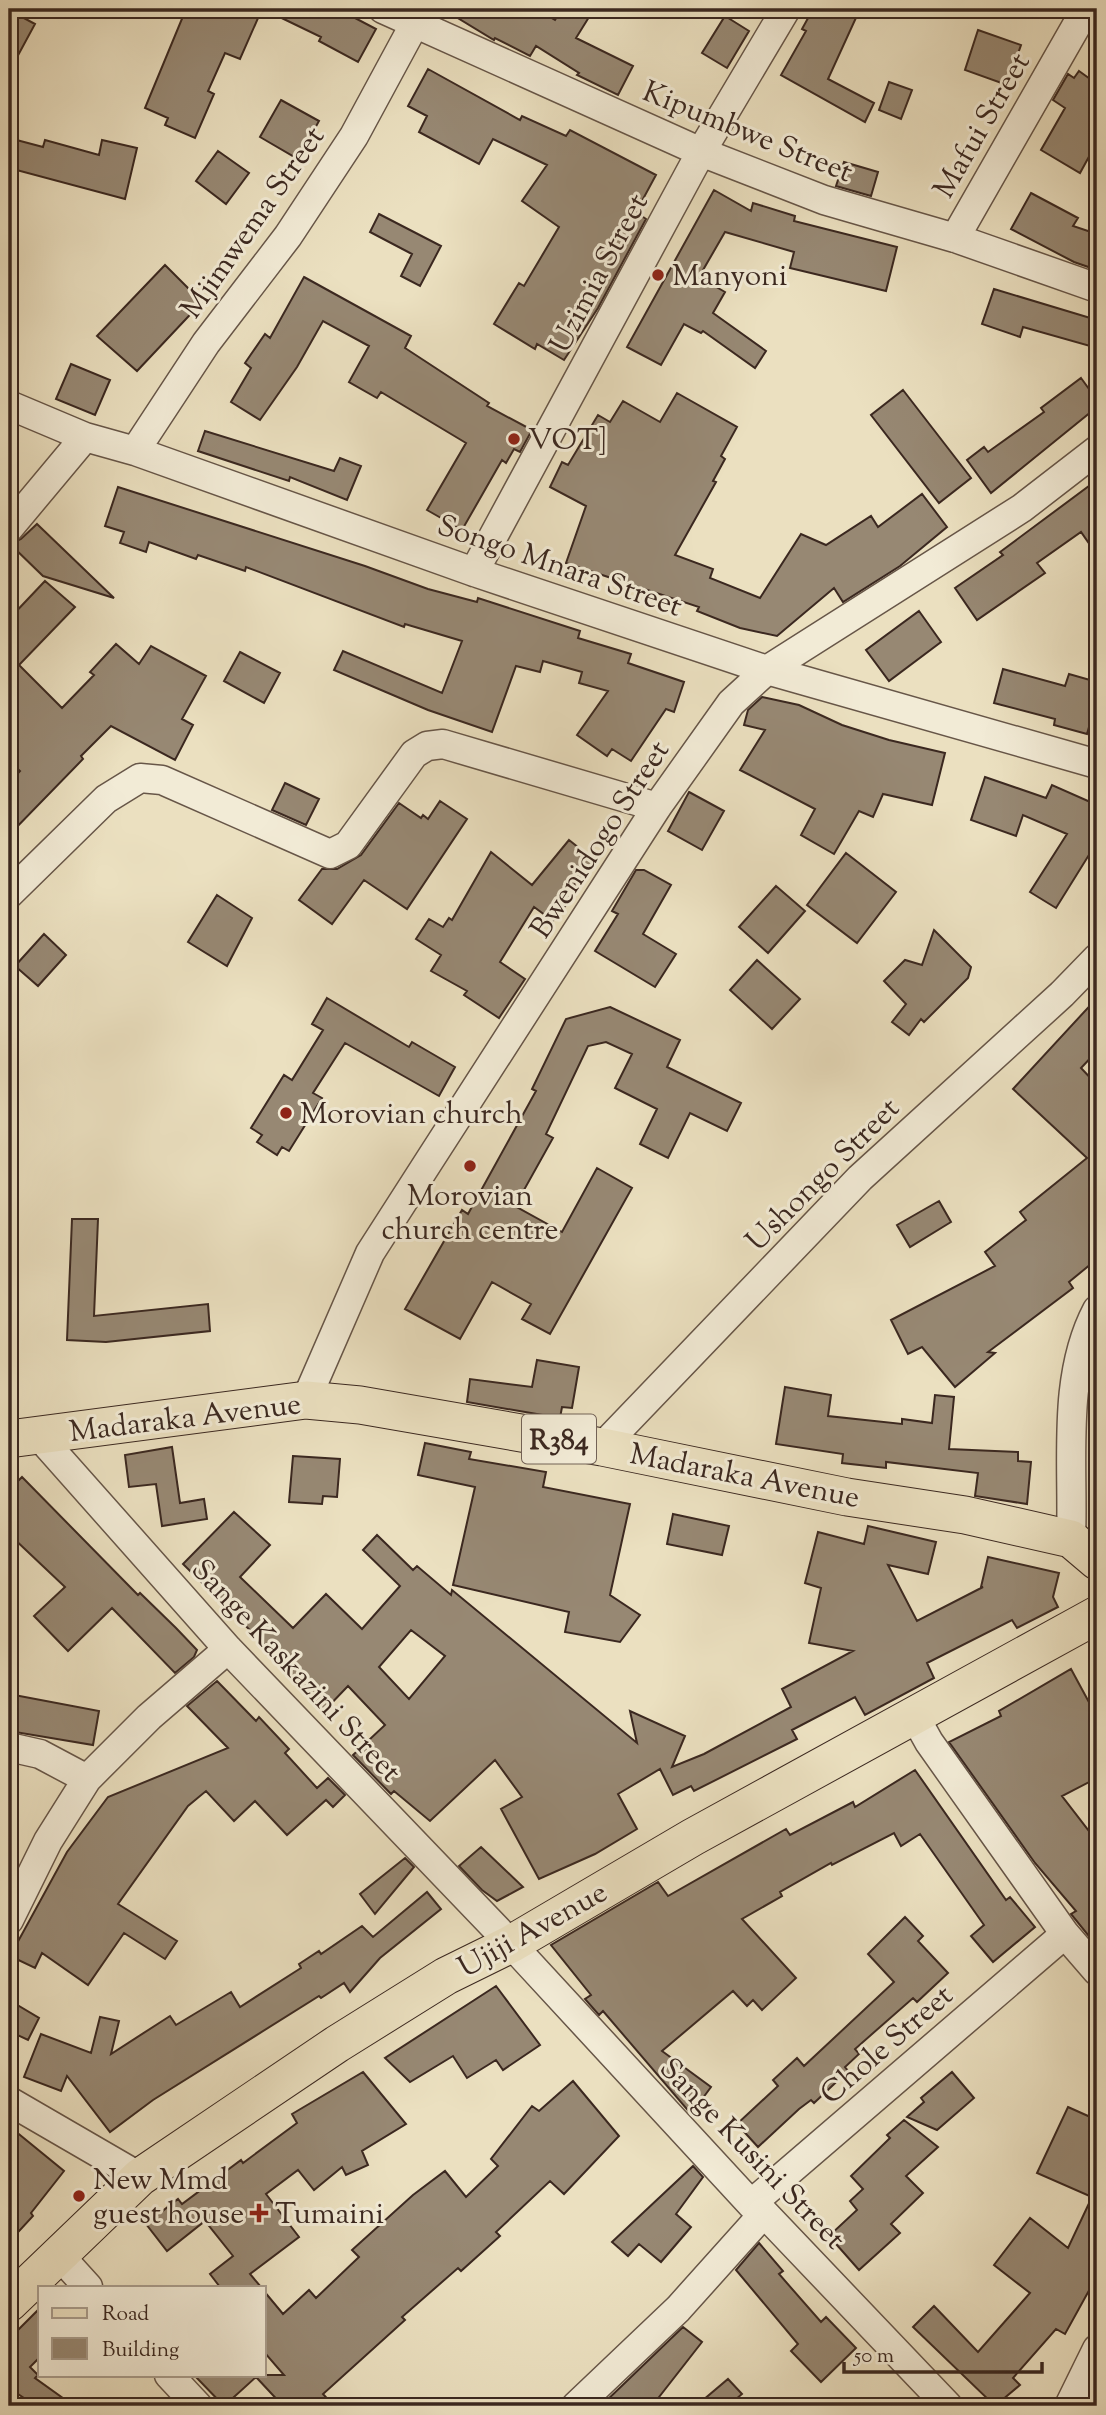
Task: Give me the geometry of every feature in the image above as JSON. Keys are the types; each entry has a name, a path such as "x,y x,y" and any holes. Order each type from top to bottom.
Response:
{"main road":[{"name":"Madaraka Avenue","path":"24,1437 220,1409 306,1400 360,1405 602,1447 847,1497 965,1515 1084,1550"},
{"name":"Ujiji Avenue","path":"9,2302 140,2177 337,2044 446,1976 511,1944 693,1837 1097,1615"}],"street":[{"name":"Kipumbwe Street","path":"383,9 701,152 824,201 955,238 1097,288"},
{"name":"Uzimia Street","path":"474,572 701,152 786,9"},
{"name":"Mafui Street","path":"955,238 1086,9"},
{"name":"Mjimwema Street","path":"135,451 206,343 296,225 354,136 414,25"},
{"name":"Songo Mnara Street","path":"9,405 85,437 135,451 474,572 767,670 1097,764"},
{"path":"9,528 85,437"},
{"name":"Bwenidogo Street","path":"306,1400 370,1253 657,807 731,703 767,670 1022,508 1097,450"},
{"path":"9,894 89,814 106,799 140,778 162,780 330,853 348,845 414,754 428,746 443,744 657,807"},
{"name":"Ushongo Street","path":"602,1447 860,1178 1097,958"},
{"path":"1084,1550 1074,1480 1071,1429 1078,1366 1090,1323 1097,1310"},
{"name":"Sange Kaskazini Street","path":"24,1437 511,1944"},
{"path":"9,1920 48,1840 87,1779 149,1717 228,1650"},
{"path":"914,1715 929,1742 1065,1934 1097,1971"},
{"path":"9,1747 40,1754 87,1779"},
{"name":"Chole Street","path":"576,2406 678,2309 758,2208 1065,1934"},
{"name":"Sange Kusini Street","path":"511,1944 948,2406"},
{"path":"9,2101 140,2177"},
{"path":"59,2255 87,2286"},
{"path":"1069,2406 1097,2349"},
{"path":"170,2376 198,2406"}],"building":[{"path":"186,9 262,9 240,59 225,53 208,91 214,94 195,138 165,125 168,118 145,108"},
{"path":"263,9 338,9 376,29 358,62 319,41 321,37"},
{"path":"443,9 536,9 555,20 562,9 594,9 576,38 633,66 618,95 577,75 579,73 536,46 530,56 495,38 494,40"},
{"path":"813,9 860,9 828,79 874,103 865,122 781,75 806,31 802,29"},
{"path":"9,10 35,24 9,72"},
{"path":"725,16 749,31 727,68 702,53"},
{"path":"978,30 1021,45 1007,85 965,70"},
{"path":"428,69 520,120 522,116 566,136 570,130 656,175 636,212 646,219 598,308 564,360 537,344 535,349 494,324 519,283 524,286 559,227 522,201 547,165 493,139 479,164 419,132 427,116 408,106"},
{"path":"1079,71 1097,84 1097,142 1080,173 1041,150 1065,108 1053,100 1068,74 1074,78"},
{"path":"889,82 912,90 901,119 879,110"},
{"path":"281,100 319,121 298,159 260,137"},
{"path":"9,138 43,147 45,140 99,155 102,140 137,148 125,199 9,168"},
{"path":"218,151 249,173 226,204 196,181"},
{"path":"844,162 878,172 871,196 836,186"},
{"path":"714,190 751,211 753,203 795,216 794,221 897,247 886,291 790,268 794,252 725,232 699,277 725,292 713,313 766,351 755,368 703,331 701,333 684,324 661,365 627,347"},
{"path":"1031,193 1078,218 1073,226 1097,234 1097,270 1074,262 1011,229"},
{"path":"379,214 441,246 420,286 401,276 412,254 370,232"},
{"path":"165,265 202,302 137,371 97,336"},
{"path":"304,277 411,336 405,348 489,403 487,406 532,430 520,452 514,449 506,463 502,460 462,530 427,510 466,443 381,392 377,398 349,382 369,346 323,321 297,367 260,420 231,402 251,368 245,363 265,334 270,338"},
{"path":"994,289 1097,320 1097,348 1023,327 1020,337 982,324"},
{"path":"71,364 110,380 95,415 56,399"},
{"path":"1081,378 1097,400 1097,407 991,493 967,460 984,447 988,452 1044,412 1041,408"},
{"path":"903,390 971,478 939,503 871,415"},
{"path":"677,393 737,427 721,456 725,459 713,481 716,482 675,555 713,569 710,578 760,598 801,534 826,545 871,516 878,527 922,494 947,527 900,566 843,602 834,588 777,636 740,628 697,611 699,607 566,563 586,506 550,487 562,462 568,465 598,415 610,422 623,401 660,422"},
{"path":"205,431 334,471 340,458 361,466 347,500 290,477 289,481 198,451"},
{"path":"1097,480 1097,555 1081,532 1037,563 1045,573 977,620 955,588 1003,555 1000,552"},
{"path":"118,487 365,566 428,589 477,602 478,598 580,631 578,638 631,654 628,663 684,682 674,712 666,709 631,761 612,749 607,756 577,735 608,691 579,683 582,672 543,661 540,672 516,666 492,732 428,710 334,670 343,651 442,693 462,641 405,624 404,627 246,567 245,571 198,555 196,559 149,542 146,552 120,543 124,532 105,526"},
{"path":"37,524 114,598 43,576 10,544 21,539"},
{"path":"45,581 75,607 19,665 62,708 94,675 90,672 116,644 139,664 151,646 206,676 182,719 193,725 175,760 111,726 81,756 83,759 9,835 9,783 20,771 9,761 9,619"},
{"path":"919,611 941,642 889,681 866,650"},
{"path":"240,652 280,673 264,703 224,681"},
{"path":"1003,669 1065,686 1069,674 1097,682 1097,699 1087,734 1054,725 1055,719 994,703"},
{"path":"762,697 799,705 842,725 889,740 945,753 932,805 883,794 873,817 859,811 834,854 801,835 815,809 740,770 765,730 744,725 748,710"},
{"path":"985,777 1046,798 1052,785 1097,805 1097,842 1056,908 1030,892 1067,834 1023,815 1016,836 971,820"},
{"path":"285,783 319,799 306,825 272,810"},
{"path":"689,792 724,811 702,850 668,831"},
{"path":"440,801 467,819 407,909 364,880 332,924 299,900 322,869 337,869 361,855 399,803 421,818 423,815 428,819"},
{"path":"569,840 594,860 574,885 579,889 553,921 534,907 500,962 525,979 499,1018 464,995 467,991 431,971 441,955 416,939 429,919 443,927 449,918 452,920 491,852 532,885"},
{"path":"846,853 896,892 857,943 807,905"},
{"path":"636,870 644,870 671,885 643,934 676,954 655,987 595,951 618,914 612,911"},
{"path":"776,886 805,911 768,953 739,927"},
{"path":"217,895 252,918 227,966 188,942"},
{"path":"934,930 971,967 968,978 924,1022 921,1019 909,1035 892,1022 906,1004 884,981 905,960 922,965"},
{"path":"44,934 66,955 38,986 15,966"},
{"path":"757,960 800,999 772,1029 730,990"},
{"path":"327,998 409,1047 412,1042 455,1067 439,1096 345,1043 313,1093 322,1098 289,1151 282,1147 277,1155 257,1142 262,1135 251,1128 284,1075 292,1080 323,1030 312,1024"},
{"path":"1097,998 1097,1051 1081,1068 1097,1085 1097,1259 1069,1282 1073,1288 988,1352 995,1353 955,1387 922,1347 908,1354 891,1320 995,1266 985,1252 1026,1220 1020,1212 1087,1158 1013,1089"},
{"path":"610,1007 680,1040 667,1067 741,1103 727,1131 690,1113 668,1158 640,1144 657,1109 615,1088 632,1054 606,1042 588,1046 546,1134 553,1138 515,1206 562,1232 597,1168 632,1188 550,1334 522,1319 531,1304 492,1282 460,1339 405,1309 462,1210 468,1214 536,1091 532,1089 566,1019"},
{"path":"939,1201 951,1222 910,1247 897,1225"},
{"path":"72,1219 98,1219 94,1316 208,1304 210,1331 106,1342 67,1340"},
{"path":"537,1360 579,1367 572,1408 562,1407 560,1418 467,1402 470,1379 532,1387"},
{"path":"785,1387 831,1395 828,1416 902,1424 902,1419 932,1423 935,1395 954,1397 949,1449 1018,1452 1018,1461 1031,1462 1027,1504 975,1496 978,1473 886,1462 886,1468 842,1463 843,1454 776,1444"},
{"path":"425,1443 471,1452 469,1459 546,1472 543,1487 630,1504 610,1595 640,1615 620,1642 565,1632 569,1612 453,1585 475,1487 418,1475"},
{"path":"172,1447 180,1503 204,1499 207,1519 162,1526 156,1484 129,1487 125,1455"},
{"path":"293,1456 340,1459 337,1497 323,1496 322,1504 289,1502"},
{"path":"22,1477 138,1595 140,1593 176,1628 197,1650 194,1657 175,1673 112,1608 68,1651 34,1616 65,1587 9,1534 9,1490"},
{"path":"234,1512 270,1545 240,1577 293,1628 326,1594 362,1629 400,1586 363,1550 377,1535 413,1570 417,1566 451,1595 452,1590 637,1743 630,1711 685,1736 672,1767 704,1754 791,1707 782,1689 853,1651 809,1643 821,1588 805,1583 818,1532 864,1544 868,1526 936,1542 928,1574 888,1565 917,1621 983,1587 988,1557 1059,1573 1053,1597 1058,1607 1017,1628 1012,1620 927,1663 934,1678 865,1715 855,1697 792,1730 797,1739 694,1791 691,1786 673,1795 660,1769 618,1794 637,1829 595,1854 539,1879 501,1809 522,1797 495,1760 430,1821 394,1791 391,1794 353,1755 385,1725 348,1686 324,1711 265,1652 268,1648 183,1564","holes":["411,1630 445,1656 409,1699 379,1667"]},
{"path":"673,1514 729,1526 722,1555 667,1544"},
{"path":"1071,1669 1097,1717 1097,1778 1062,1796 1089,1831 1097,1825 1097,1937 1092,1940 1071,1914 1076,1911 1035,1863 949,1742 1001,1716 999,1711"},
{"path":"217,1681 256,1721 259,1717 289,1749 285,1753 317,1788 328,1778 345,1795 333,1807 326,1800 287,1835 255,1801 234,1821 206,1791 188,1806 118,1904 177,1941 165,1959 124,1933 88,1985 42,1953 35,1968 10,1956 67,1852 108,1797 228,1748 187,1706"},
{"path":"9,1694 99,1711 93,1745 9,1731"},
{"path":"915,1770 1006,1900 1010,1897 1035,1927 993,1962 971,1936 984,1925 920,1834 901,1846 894,1833 832,1865 831,1863 780,1892 782,1896 742,1919 796,1978 762,2010 753,2000 747,2006 733,1991 662,2051 711,2087 691,2114 603,2011 599,2015 585,1999 591,1995 551,1945 658,1882 668,1896 786,1829 790,1835 853,1802 855,1807"},
{"path":"481,1847 523,1887 497,1901 482,1890 459,1866"},
{"path":"405,1858 414,1867 375,1914 360,1894"},
{"path":"427,1892 441,1909 380,1958 350,1992 344,1983 321,1998 319,1996 153,2100 110,2132 67,2076 61,2091 24,2077 41,2034 91,2053 100,2017 119,2021 111,2054 170,2016 176,2025 231,1992 240,2007 301,1968 299,1964 319,1951 321,1954 362,1926 373,1937"},
{"path":"905,1917 923,1936 918,1941 948,1973 917,2002 913,1998 855,2049 859,2054 845,2067 848,2071 814,2103 811,2100 799,2109 758,2147 737,2124 778,2086 773,2080 797,2058 804,2066 894,1982 868,1954"},
{"path":"496,1986 540,2045 503,2070 496,2060 467,2078 453,2056 410,2082 385,2058"},
{"path":"9,2000 39,2018 28,2040 9,2031"},
{"path":"363,2072 406,2124 362,2151 368,2165 346,2175 342,2167 314,2190 298,2170 266,2194 299,2237 250,2274 260,2286 219,2286 210,2274 233,2256 205,2221 167,2251 146,2224 178,2199 182,2204 297,2123 292,2114"},
{"path":"952,2072 974,2098 937,2130 907,2117 924,2102 921,2098"},
{"path":"573,2081 619,2136 564,2194 550,2181 496,2232 500,2236 461,2271 458,2268 402,2317 405,2320 323,2394 334,2406 283,2406 256,2377 224,2406 195,2376 284,2375 266,2354 266,2293 283,2314 309,2290 316,2298 359,2257 352,2250 413,2195 445,2171 466,2197 498,2166 491,2159 532,2106 539,2111"},
{"path":"1068,2107 1097,2120 1097,2276 1065,2334 1056,2329 1013,2378 1020,2385 995,2406 913,2327 934,2306 978,2352 1030,2293 994,2265 1030,2218 1068,2248 1092,2197 1037,2173"},
{"path":"904,2120 938,2147 906,2176 923,2193 891,2224 900,2233 859,2270 829,2236 857,2210 850,2201 863,2189 851,2176 890,2138 887,2135"},
{"path":"9,2126 64,2171 31,2213 33,2216 9,2242"},
{"path":"693,2166 703,2177 676,2214 691,2227 661,2262 639,2244 628,2256 612,2242"},
{"path":"759,2243 783,2271 779,2274 821,2322 826,2317 856,2348 821,2382 791,2351 798,2344 736,2270"},
{"path":"38,2310 38,2359 30,2367 38,2375 35,2378 74,2406 36,2406 9,2388 9,2339"},
{"path":"683,2327 702,2342 652,2406 607,2406 604,2403"},
{"path":"728,2379 742,2394 728,2406 696,2406"}],"place":[{"name":"Manyoni","path":"658,275"},
{"name":"VOT]","path":"514,439"},
{"name":"Morovian church","path":"286,1113"},
{"name":"Morovian church centre","path":"470,1166"},
{"name":"New Mmd guest house","path":"79,2196"},
{"name":"Tumaini","path":"259,2213"}]}
